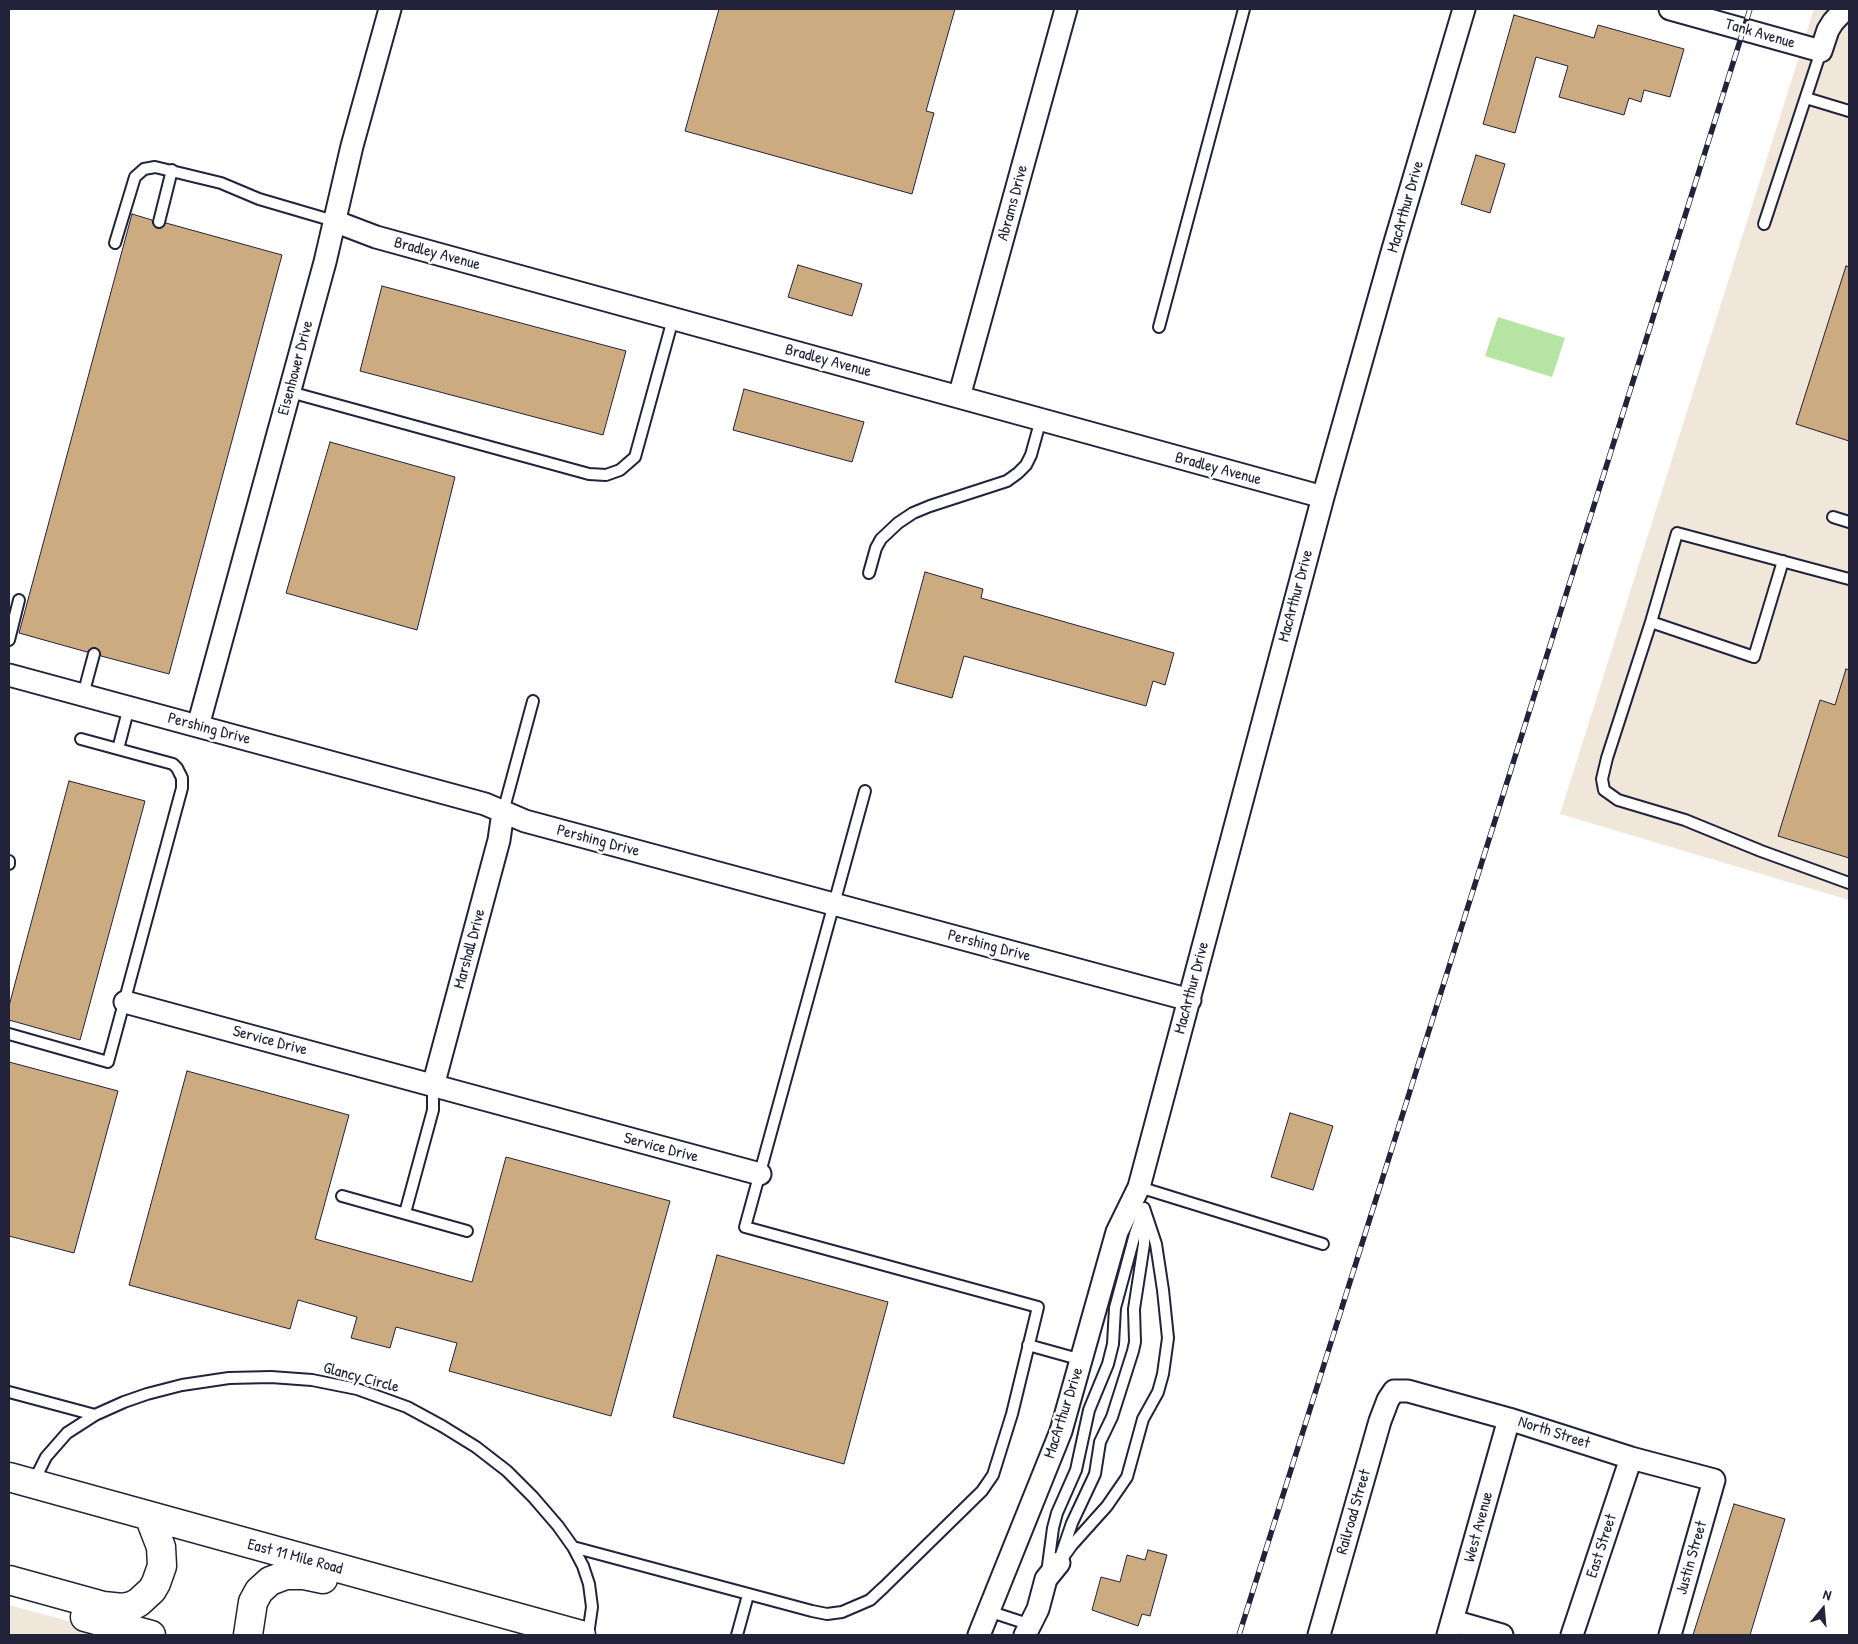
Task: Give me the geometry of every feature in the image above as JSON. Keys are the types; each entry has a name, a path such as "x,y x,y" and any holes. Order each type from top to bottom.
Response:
{"main road":[{"name":"East 11 Mile Road","path":"21,1480 581,1635"},
{"path":"9,1580 103,1606 123,1608 132,1606 152,1590 162,1566 161,1547 149,1516"},
{"path":"248,1635 251,1609 259,1591 277,1577 296,1574 329,1580 522,1634 547,1635"},
{"path":"9,1596 151,1635"}],"street":[{"name":"Eisenhower Drive","path":"198,726 325,262 352,146 390,9"},
{"name":"Abrams Drive","path":"959,397 1066,9"},
{"name":"MacArthur Drive","path":"979,1635 1061,1431 1117,1232 1139,1187 1322,498 1464,9"},
{"name":"Tank Avenue","path":"1670,9 1821,52"},
{"path":"1821,52 1824,39 1833,22 1845,9"},
{"name":"Bradley Avenue","path":"334,221 376,237 1322,498"},
{"name":"Pershing Drive","path":"9,675 476,802 525,821 1190,1000"},
{"name":"Marshall Drive","path":"433,1086 499,840 503,812"},
{"name":"Service Drive","path":"125,1002 760,1174"},
{"name":"MacArthur Drive","path":"1139,1187 1144,1208"},
{"name":"North Street","path":"1394,1391 1408,1391 1509,1419 1631,1458 1714,1480"},
{"name":"Railroad Street","path":"1319,1635 1380,1421 1388,1400 1394,1391"},
{"name":"West Avenue","path":"1450,1628 1509,1419"},
{"name":"East Street","path":"1572,1635 1631,1458"},
{"name":"Justin Street","path":"1670,1635 1714,1480"},
{"path":"1028,1630 1053,1571"},
{"path":"1450,1628 1502,1635"}],"lane":[{"path":"1159,327 1244,9"},
{"path":"1764,224 1821,52"},
{"path":"1806,98 1849,111"},
{"path":"115,244 134,177 144,169 150,168 161,167 221,183 259,199 334,221"},
{"path":"159,222 172,170"},
{"path":"290,392 589,474 606,475 620,470 634,457 674,319"},
{"path":"869,573 876,548 881,539 898,523 930,506 1007,481 1018,473 1026,465 1031,455 1040,420"},
{"path":"1833,517 1849,522"},
{"path":"1849,578 1676,533 1651,622 1602,779 1604,790 1618,800 1685,820 1849,884"},
{"path":"1651,622 1754,657 1783,561"},
{"path":"9,640 19,600"},
{"path":"83,695 94,654"},
{"path":"503,812 533,702"},
{"path":"118,749 129,707"},
{"path":"9,1034 108,1062 183,783 180,773 173,764 81,739"},
{"path":"573,1547 748,1595 827,1614 842,1612 870,1600 982,1490 993,1476 1012,1414 1038,1307 745,1227 866,791"},
{"path":"405,1214 434,1110 433,1086"},
{"path":"1139,1187 1324,1244"},
{"path":"342,1196 467,1231"},
{"path":"1053,1571 1049,1548 1053,1528 1057,1513 1076,1470 1089,1410 1108,1364 1113,1344 1115,1308 1144,1208"},
{"path":"1053,1571 1072,1545 1107,1506 1127,1477 1143,1419 1158,1392 1163,1374 1168,1338 1163,1290 1156,1244 1144,1208"},
{"path":"1053,1571 1072,1523 1095,1474 1100,1442 1112,1417 1133,1351 1135,1342 1134,1309 1144,1244 1144,1208"},
{"path":"1028,1345 1082,1360"},
{"name":"Glancy Circle","path":"21,1480 46,1457 67,1433 95,1415 147,1394 182,1385 229,1378 271,1376 312,1380 357,1389 407,1407 442,1426 476,1447 507,1471 533,1497 558,1526 573,1547 583,1566 589,1584 592,1607 588,1635"},
{"path":"9,1392 95,1415"},
{"path":"737,1635 748,1595"},
{"path":"988,1611 1028,1630"}],"shaded area":[{"path":"1814,9 1849,9 1849,900 1560,814"},
{"path":"9,1605 120,1635 9,1635"}],"green space":[{"path":"1498,317 1565,338 1552,377 1485,356"}],"building":[{"path":"719,9 955,9 926,111 934,113 912,194 685,131"},
{"path":"1514,15 1594,38 1598,25 1684,49 1670,97 1644,90 1641,102 1629,98 1624,115 1559,97 1568,66 1536,57 1515,133 1483,124"},
{"path":"1476,155 1505,164 1490,213 1461,204"},
{"path":"132,214 152,220 157,228 161,228 166,223 282,255 169,674 101,656 96,648 92,648 87,652 19,633"},
{"path":"798,265 862,284 852,316 788,297"},
{"path":"1846,266 1849,267 1849,441 1796,424"},
{"path":"382,286 626,351 603,435 360,371"},
{"path":"744,389 864,422 852,462 733,430"},
{"path":"330,442 455,477 417,630 286,593"},
{"path":"925,572 983,589 981,598 1174,653 1165,685 1153,681 1146,706 964,656 952,698 895,682"},
{"path":"1846,669 1849,670 1849,858 1778,836 1820,700 1835,705"},
{"path":"69,781 145,801 80,1040 9,1020 9,1006"},
{"path":"9,1062 118,1091 74,1253 9,1236"},
{"path":"187,1071 349,1115 315,1239 472,1282 506,1157 670,1201 611,1416 449,1371 457,1343 396,1327 390,1348 351,1338 357,1317 298,1300 290,1329 129,1285"},
{"path":"1290,1113 1333,1126 1313,1190 1271,1177"},
{"path":"717,1255 888,1302 844,1464 673,1417"},
{"path":"1734,1504 1785,1519 1750,1635 1693,1635"},
{"path":"1148,1550 1167,1555 1150,1616 1142,1614 1138,1626 1092,1610 1101,1577 1120,1582 1127,1555 1145,1560"}],"railway":[{"path":"1239,1635 1750,9"}]}
